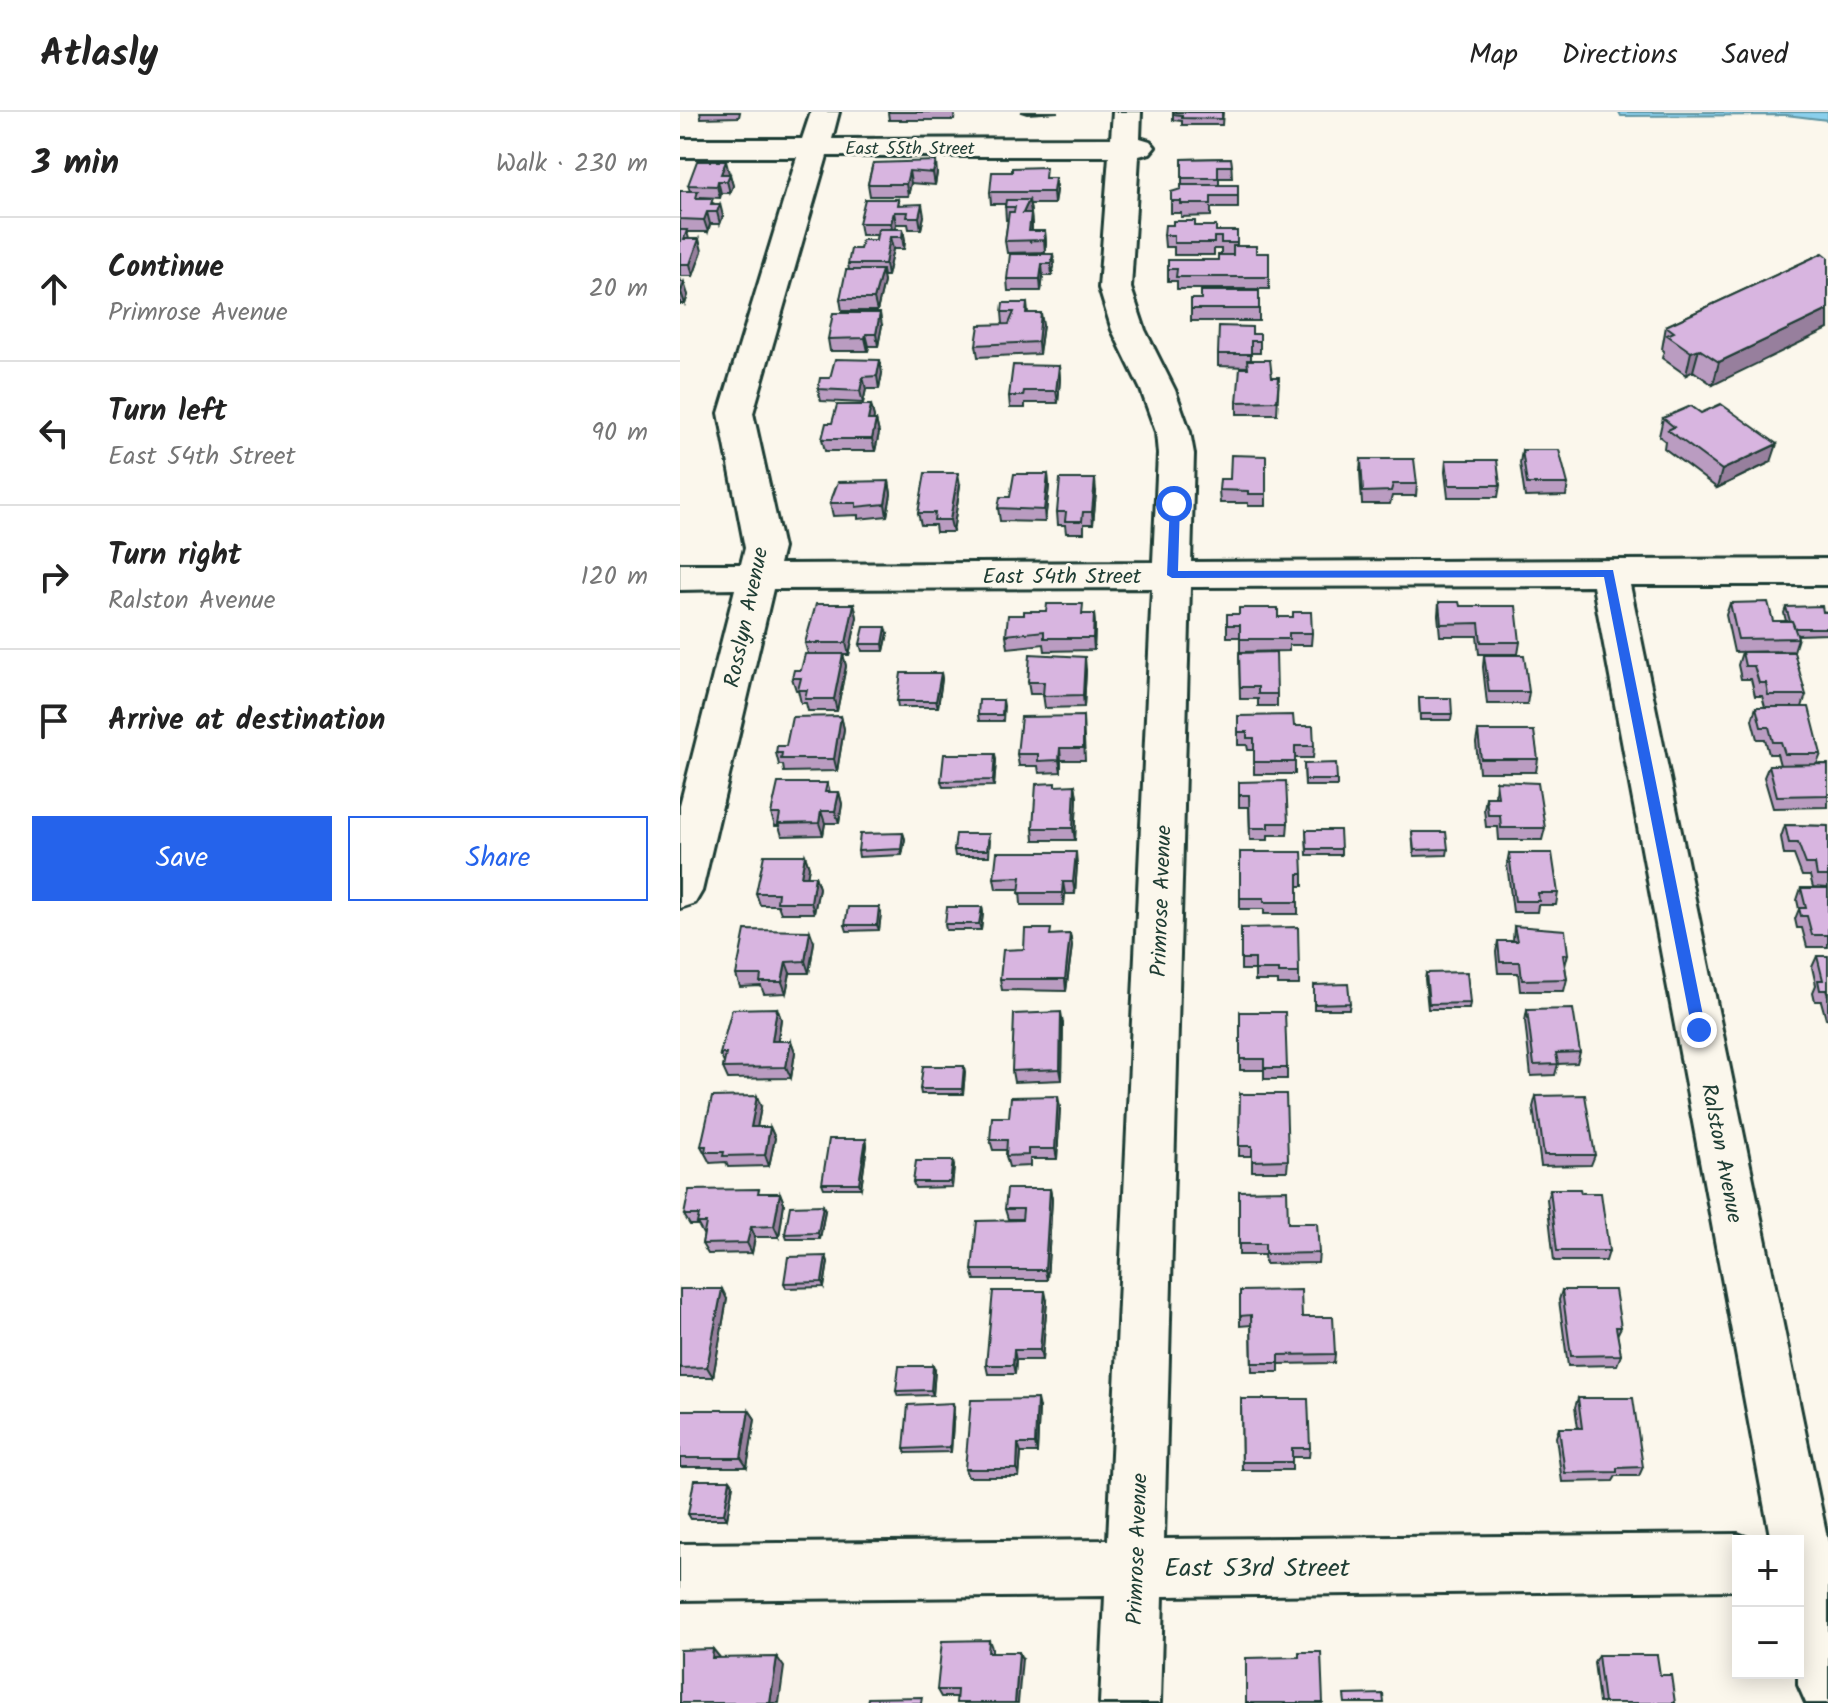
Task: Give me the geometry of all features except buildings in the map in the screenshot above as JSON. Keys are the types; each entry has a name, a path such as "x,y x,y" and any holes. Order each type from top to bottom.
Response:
{"street":[{"name":"Rosslyn Avenue","path":"680,891 764,548 736,413 825,112"},
{"name":"Primrose Avenue","path":"1127,112 1132,147 1115,288 1120,310 1166,411 1174,436 1172,575 1130,1703"},
{"name":"East 55th Street","path":"680,148 1132,147"},
{"name":"East 54th Street","path":"680,577 1828,572"},
{"name":"Ralston Avenue","path":"1609,573 1810,1562 1828,1685"},
{"name":"East 53rd Street","path":"680,1572 1732,1562"}],"water":[{"path":"1619,112 1828,112 1828,120 1786,115 1621,116"}],"route":[{"path":"1174,504 1172,575 1609,573 1699,1030"}]}
